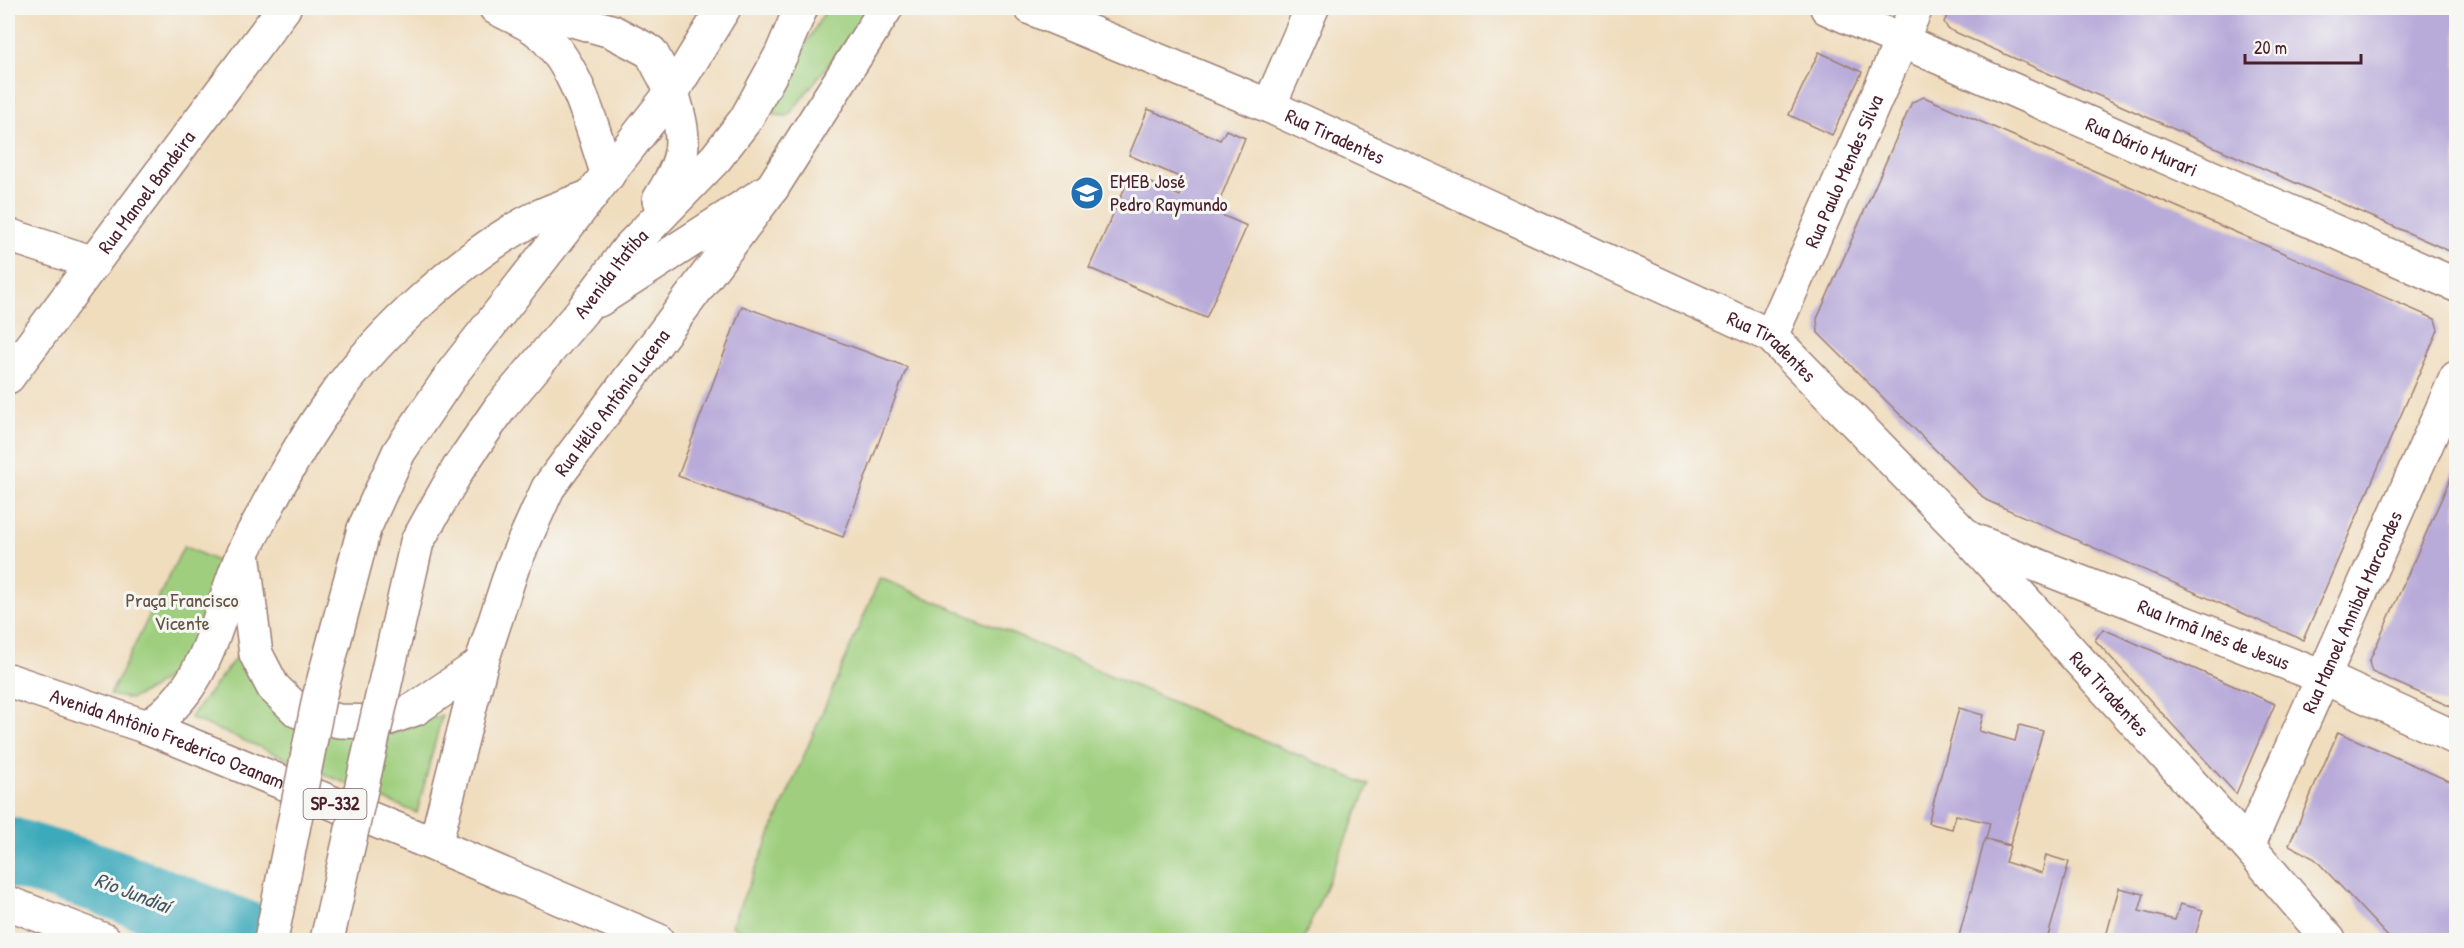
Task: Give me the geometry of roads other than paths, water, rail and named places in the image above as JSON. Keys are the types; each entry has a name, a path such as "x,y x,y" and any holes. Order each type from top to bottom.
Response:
{"street":[{"name":"Rua Manoel Bandeira","path":"8,377 284,8"},
{"path":"496,8 536,29 560,54 580,95 600,185"},
{"path":"530,8 611,31 651,52 672,92 681,120 682,151 678,170 628,249"},
{"path":"271,940 319,698 364,528 399,452 442,389 672,92 724,8"},
{"name":"Avenida Itatiba","path":"327,940 417,542 458,469 500,408 582,311 628,249 716,158 746,119 781,56 801,8"},
{"name":"Rua Hélio Antônio Lucena","path":"435,845 481,664 513,566 548,488 771,188 886,8"},
{"name":"Rua Tiradentes","path":"1031,8 1269,106 1771,336 1968,538 2248,846 2329,940"},
{"path":"1269,106 1312,8"},
{"name":"Rua Dário Murari","path":"1827,8 2457,285"},
{"name":"Rua Paulo Mendes Silva","path":"1771,336 1916,8"},
{"path":"147,727 161,718 189,688 210,650 243,553 295,456 329,403 393,330 454,272 502,238 600,185"},
{"path":"582,311 771,188"},
{"path":"8,234 94,263"},
{"name":"Rua Manoel Annibal Marcondes","path":"2248,846 2325,678 2457,378"},
{"name":"Rua Irmã Inês de Jesus","path":"1968,538 2325,678 2457,738"},
{"path":"243,553 256,654 273,687 298,711 339,721 378,722 415,710 481,664"},
{"name":"Avenida Antônio Frederico Ozanam","path":"8,680 147,727 435,845 657,940"},
{"path":"8,903 104,940"}],"waterway":[{"name":"Rio Jundiaí","path":"8,851 98,878 257,940"}],"place":[{"name":"EMEB José Pedro Raymundo","path":"1087,193"}],"park label":[{"name":"Praça Francisco Vicente","path":"182,612"}]}
